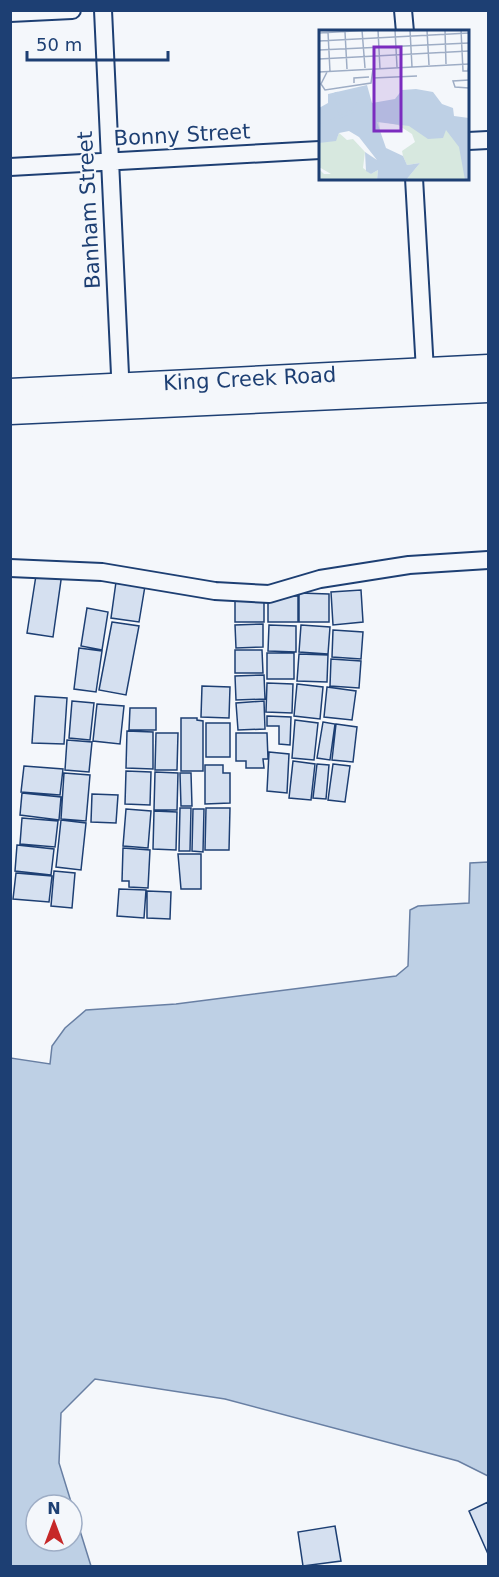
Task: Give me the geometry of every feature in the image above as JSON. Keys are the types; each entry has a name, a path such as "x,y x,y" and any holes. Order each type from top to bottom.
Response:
{"street":[{"path":"10,13 72,10"},
{"name":"Banham Street","path":"103,10 108,162 121,396"},
{"path":"404,10 405,30"},
{"path":"469,141 489,140"},
{"name":"Bonny Street","path":"10,167 319,150"},
{"path":"414,180 425,371"},
{"name":"King Creek Road","path":"10,412 121,396 489,367"},
{"name":"King Creek Road","path":"10,391 121,396 489,390"},
{"path":"10,568 102,572 215,591 269,594 320,579 409,565 489,560"}],"water":[{"path":"488,862 488,1476 458,1461 225,1399 95,1379 61,1413 59,1463 68,1493 24,1493 24,1553 84,1553 84,1543 91,1566 11,1566 11,1058 50,1064 52,1046 65,1028 86,1010 176,1004 396,976 408,966 410,910 418,906 469,903 470,863"}],"building":[{"path":"37,569 62,573 53,637 27,633"},
{"path":"116,582 145,586 139,622 111,618"},
{"path":"361,590 363,622 333,625 331,592"},
{"path":"299,593 329,594 329,622 299,622"},
{"path":"235,596 264,596 264,622 235,622"},
{"path":"268,596 298,596 298,622 268,622"},
{"path":"87,608 108,612 102,650 81,646"},
{"path":"112,622 139,626 126,695 99,690"},
{"path":"263,624 263,647 236,648 235,625"},
{"path":"269,625 296,626 296,652 268,651"},
{"path":"301,625 330,627 328,654 299,652"},
{"path":"333,630 363,632 361,659 332,657"},
{"path":"79,648 102,651 96,692 74,689"},
{"path":"235,650 262,650 263,673 235,673"},
{"path":"267,653 294,653 294,679 267,679"},
{"path":"299,654 328,655 327,682 297,681"},
{"path":"331,659 361,661 359,688 330,686"},
{"path":"264,675 265,699 236,700 235,676"},
{"path":"267,683 293,684 292,713 266,712"},
{"path":"297,684 323,687 320,719 294,716"},
{"path":"202,686 230,687 229,718 201,717"},
{"path":"327,687 356,691 352,720 324,717"},
{"path":"35,696 67,698 64,744 32,743"},
{"path":"72,701 94,703 90,740 69,738"},
{"path":"264,701 265,729 238,730 236,703"},
{"path":"97,704 124,706 120,744 93,741"},
{"path":"130,708 156,708 156,730 129,730"},
{"path":"267,716 291,717 290,745 279,744 279,726 267,726"},
{"path":"181,718 197,718 203,721 203,771 181,771"},
{"path":"295,720 318,723 314,760 292,758"},
{"path":"323,722 335,724 330,760 317,758"},
{"path":"206,723 230,723 230,757 206,757"},
{"path":"336,724 357,727 353,762 332,760"},
{"path":"127,731 153,732 153,769 126,768"},
{"path":"156,733 178,733 177,770 155,770"},
{"path":"236,733 267,733 268,759 263,759 264,768 246,768 246,761 236,761"},
{"path":"67,740 92,742 89,772 65,770"},
{"path":"269,752 289,754 287,793 267,791"},
{"path":"293,761 315,764 311,800 289,798"},
{"path":"317,764 329,765 326,799 313,798"},
{"path":"333,764 350,766 345,802 328,800"},
{"path":"205,765 223,765 223,773 230,773 230,803 205,804"},
{"path":"24,766 63,769 60,795 21,792"},
{"path":"126,771 151,772 150,805 125,804"},
{"path":"155,772 178,773 177,810 154,810"},
{"path":"64,773 90,775 86,821 61,819"},
{"path":"180,773 191,773 192,806 181,806"},
{"path":"22,793 61,797 59,820 20,815"},
{"path":"92,794 118,795 116,823 91,822"},
{"path":"180,808 191,808 190,851 179,851"},
{"path":"206,808 230,808 229,850 205,850"},
{"path":"126,809 151,811 148,848 123,846"},
{"path":"193,809 204,809 203,852 192,851"},
{"path":"154,811 177,812 176,850 153,849"},
{"path":"22,818 58,821 55,847 20,844"},
{"path":"61,820 86,823 81,870 56,867"},
{"path":"17,845 54,849 51,875 15,871"},
{"path":"123,848 150,850 148,888 129,887 129,881 122,881"},
{"path":"178,854 201,854 201,889 181,889"},
{"path":"54,871 75,873 72,908 51,906"},
{"path":"16,873 52,876 49,902 13,899"},
{"path":"119,889 146,890 144,918 117,916"},
{"path":"147,891 171,892 170,919 147,918"},
{"path":"488,1502 488,1554 469,1511"},
{"path":"335,1526 341,1561 303,1566 298,1532"}]}
